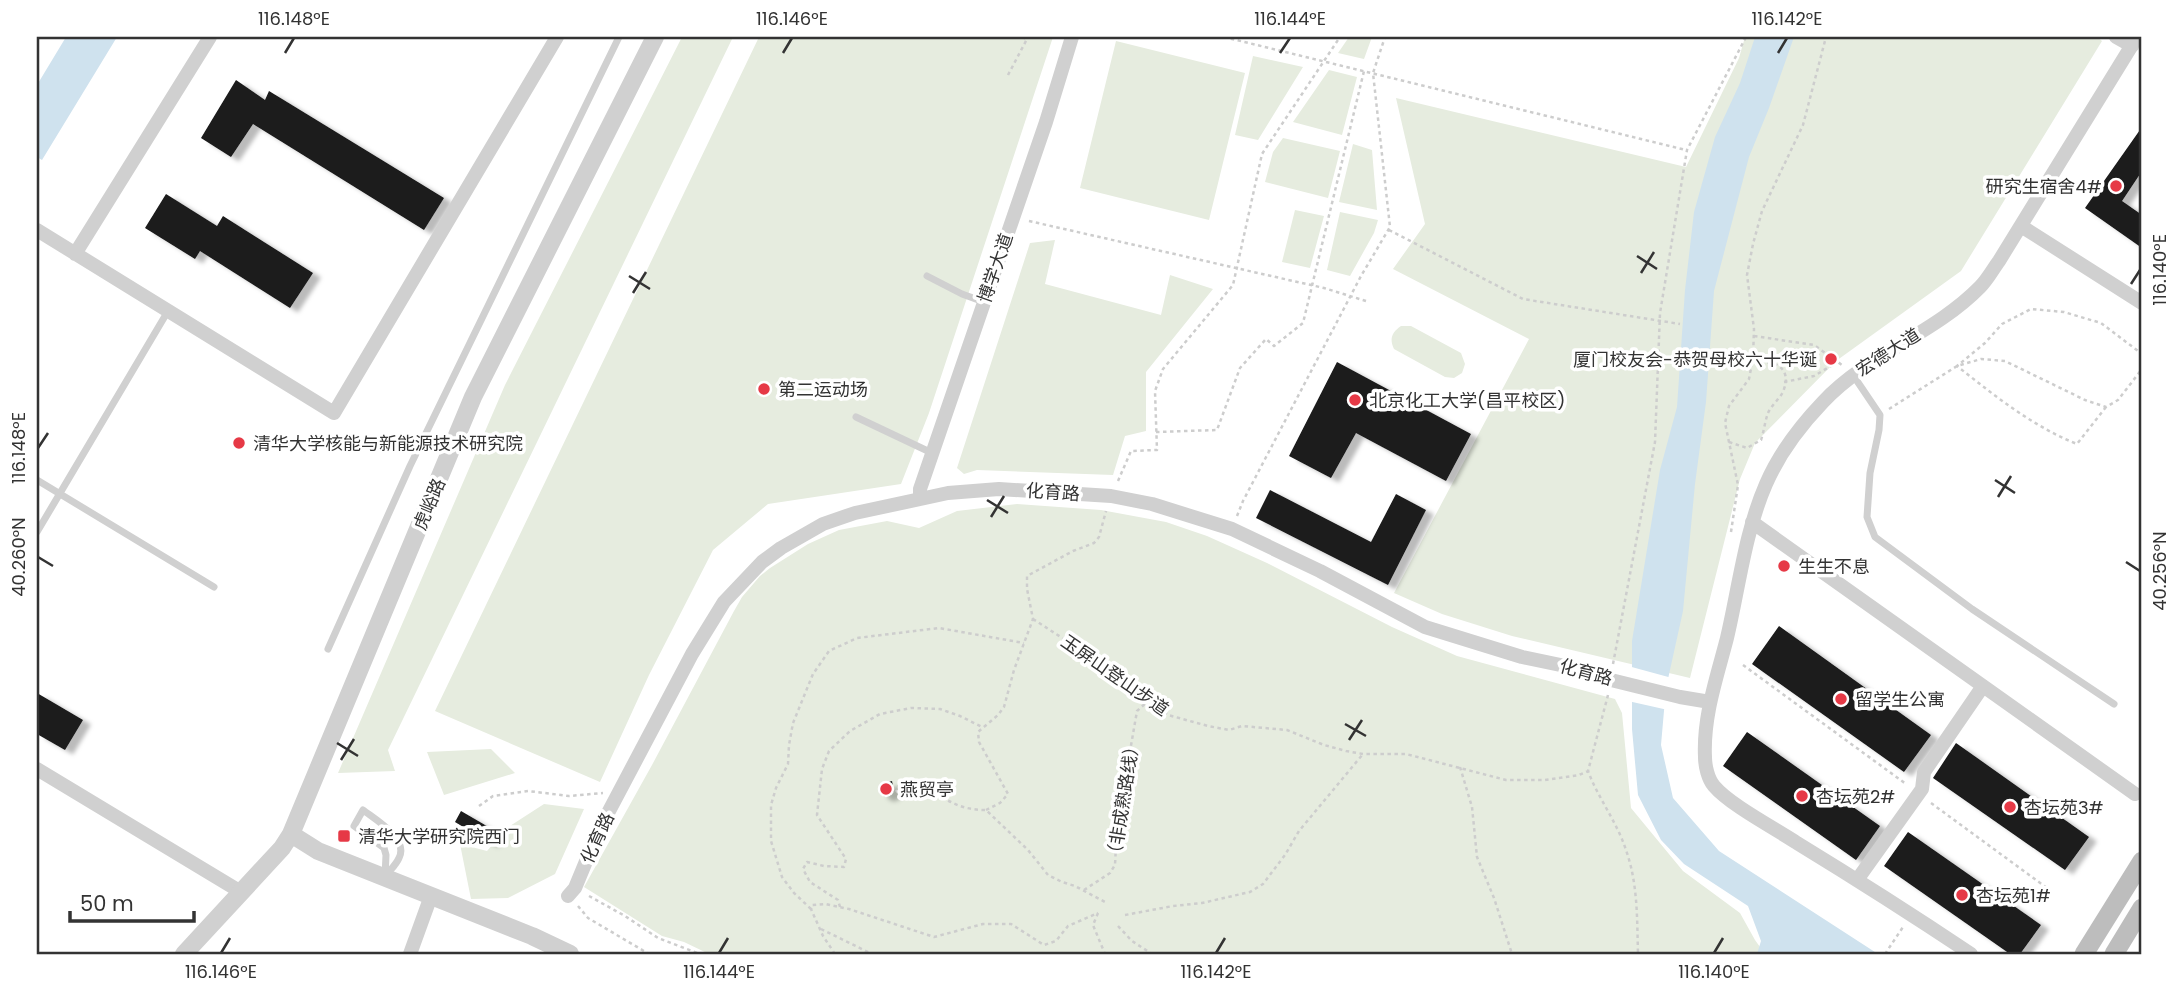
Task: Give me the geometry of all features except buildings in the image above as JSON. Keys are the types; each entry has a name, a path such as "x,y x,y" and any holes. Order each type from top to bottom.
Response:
{"main road":[{"path":"2084,954 2142,861"},
{"path":"2114,954 2142,908"}],"street":[{"path":"75,254 210,37"},
{"path":"37,230 334,413 556,37"},
{"name":"虎峪路","path":"184,954 282,848 291,834 473,397 655,37"},
{"name":"博学大道","path":"920,499 920,489 1046,122 1072,37"},
{"path":"2116,37 2135,41"},
{"name":"宏德大道","path":"1971,954 1737,804 1713,785 1705,757 1710,702 1752,522 1766,485 1787,448 1821,404 1853,375 1941,318 1981,286 2135,41"},
{"path":"2021,226 2142,303"},
{"name":"化育路","path":"572,892 599,831 709,624 724,602 762,562 798,536 855,513 948,493 999,489 1111,496 1152,505 1232,529 1320,571 1425,627 1522,657 1594,672 1611,684 1710,702"},
{"path":"1752,522 2135,794"},
{"path":"1857,880 1919,794 1924,772 1983,686"},
{"path":"37,769 241,892"},
{"path":"291,834 318,851 532,936 570,954"},
{"path":"410,954 431,896"}],"lane":[{"path":"328,649 410,466 619,37"},
{"path":"928,276 984,302"},
{"path":"37,532 169,311"},
{"path":"1853,375 1880,415 1870,473 1867,517 1875,537 1972,609 2114,704"},
{"path":"856,416 932,453"},
{"path":"37,480 214,587"},
{"path":"363,810 394,835 400,846 400,857 384,877 384,848 354,827 363,810"}],"path":[{"path":"1008,75 1028,38 1022,37"},
{"path":"1224,37 1687,150"},
{"path":"1118,481 1131,451 1157,450 1155,391 1163,369 1233,285 1262,154 1340,37"},
{"path":"1232,529 1243,501 1390,227 1373,74 1385,37"},
{"path":"1638,954 1637,898 1627,851 1589,772 1611,684 1655,442 1659,321 1687,150 1746,37"},
{"path":"1731,532 1738,485 1725,423 1729,406 1749,379 1753,358 1754,335 1748,275 1753,244 1762,211 1804,125 1826,37"},
{"path":"1156,432 1217,430 1240,368 1266,340 1274,346 1303,323 1364,71"},
{"path":"1013,217 1352,295 1366,301"},
{"path":"1389,230 1523,299 1680,324"},
{"path":"1880,415 1957,366 1986,343 2002,324 2031,309 2064,312 2101,323 2142,354"},
{"path":"1754,335 1814,345 1853,375"},
{"path":"1729,442 1747,448 1761,440 1767,414 1784,389 1784,372 1778,364 1759,363 1753,358"},
{"path":"1957,366 1981,359 2005,361 2085,400 2106,407"},
{"path":"1784,382 1814,376 1837,362"},
{"path":"1957,366 2010,408 2049,433 2077,444 2106,407 2118,400 2142,369"},
{"path":"889,790 896,790 899,794 925,791 935,793 973,810 986,810 1000,803 1008,794 977,737 982,727 1004,707 1033,619 1027,576 1073,551 1094,543 1099,537 1108,505"},
{"name":"玉屏山登山步道","path":"1033,619 1124,678 1168,715 1228,730 1242,726 1287,730 1324,745 1363,754 1406,754 1506,780 1545,780 1589,772"},
{"path":"835,954 811,909 782,877 771,841 771,805 788,764 793,723 813,674 829,651 858,638 939,628 1024,643"},
{"path":"1743,665 2047,888"},
{"name":"（非成熟路线）","path":"1084,890 1110,873 1115,865 1117,826 1137,711 1149,700"},
{"path":"840,907 838,900 810,882 803,869 807,863 844,867 846,859 817,815 822,769 829,751 850,731 880,714 911,708 940,709 982,727"},
{"path":"1125,915 1173,906 1202,904 1250,892 1263,884 1299,831 1363,754"},
{"path":"1460,767 1472,807 1477,857 1494,898 1511,954"},
{"path":"479,806 493,796 528,791 569,796 620,791"},
{"path":"986,810 1028,850 1048,875 1105,902"},
{"path":"572,892 588,918 649,954"},
{"path":"572,892 625,916 658,938 700,954"},
{"path":"811,909 812,905 816,904 840,907 934,937 983,924 1011,924 1044,945 1056,941 1068,926 1098,913 1093,925 1105,954"},
{"path":"1886,954 1910,915"},
{"path":"1118,926 1132,941 1152,954"},
{"path":"820,929 872,954"}],"shaded area":[{"path":"682,37 733,37 388,750 395,771 338,773 505,385"},
{"name":"第二运动场","path":"759,37 1053,37 929,413 901,484 768,504 713,550 649,675 600,782 435,711"},
{"path":"1349,37 1372,37 1364,59 1338,53"},
{"path":"1745,37 2097,37 2102,41 1961,271 1836,361 1755,443 1740,479 1690,678 1512,636 1442,614 1394,593 1529,339 1393,269 1425,224 1396,98 1686,167 1739,58"},
{"path":"1116,41 1245,73 1209,220 1080,188"},
{"path":"1253,56 1303,67 1258,140 1235,135"},
{"path":"1329,70 1357,77 1342,135 1293,122"},
{"path":"1283,138 1340,151 1328,198 1265,182 1273,152"},
{"path":"1353,144 1372,150 1377,210 1339,202"},
{"path":"1295,210 1324,216 1310,268 1282,262"},
{"path":"1340,212 1378,220 1374,233 1350,276 1327,270"},
{"path":"1055,240 1045,284 1161,315 1170,275 1213,289 1146,372 1146,431 1125,436 1113,475 977,470 964,474 957,468 1030,243"},
{"path":"1401,326 1411,326 1461,353 1465,364 1462,373 1454,378 1445,377 1394,349 1392,336"},
{"path":"1017,504 1101,510 1166,522 1207,536 1267,563 1392,627 1457,656 1615,699 1622,713 1631,808 1683,871 1740,913 1765,954 709,954 684,942 662,936 584,887 734,611 760,576 808,544 839,530 887,521 919,528 957,511"},
{"path":"491,749 515,773 444,795 427,752"},
{"path":"544,804 584,809 555,874 508,898 471,899 460,844 487,851 507,828"}],"water":[{"path":"66,37 117,37 42,160 37,157 37,85"},
{"path":"1755,37 1794,37 1749,157 1714,291 1706,402 1683,611 1666,688 1661,745 1673,798 1719,851 1878,954 1757,954 1761,941 1748,906 1684,864 1661,840 1638,795 1632,729 1632,641 1660,470 1677,407 1685,290 1694,212 1715,137 1740,83"}],"pier":[{"path":"1628,666 1672,678 1668,710 1628,701"}],"place":[{"name":"研究生宿舍4#","path":"2116,186"},
{"name":"厦门校友会-恭贺母校六十华诞","path":"1831,359"},
{"name":"第二运动场","path":"764,389"},
{"name":"北京化工大学(昌平校区)","path":"1355,400"},
{"name":"清华大学核能与新能源技术研究院","path":"239,443"},
{"name":"生生不息","path":"1784,566"},
{"name":"留学生公寓","path":"1841,699"},
{"name":"燕贸亭","path":"886,789"},
{"name":"杏坛苑2#","path":"1802,796"},
{"name":"杏坛苑3#","path":"2010,807"},
{"name":"清华大学研究院西门","path":"344,836"},
{"name":"杏坛苑1#","path":"1962,895"}]}
